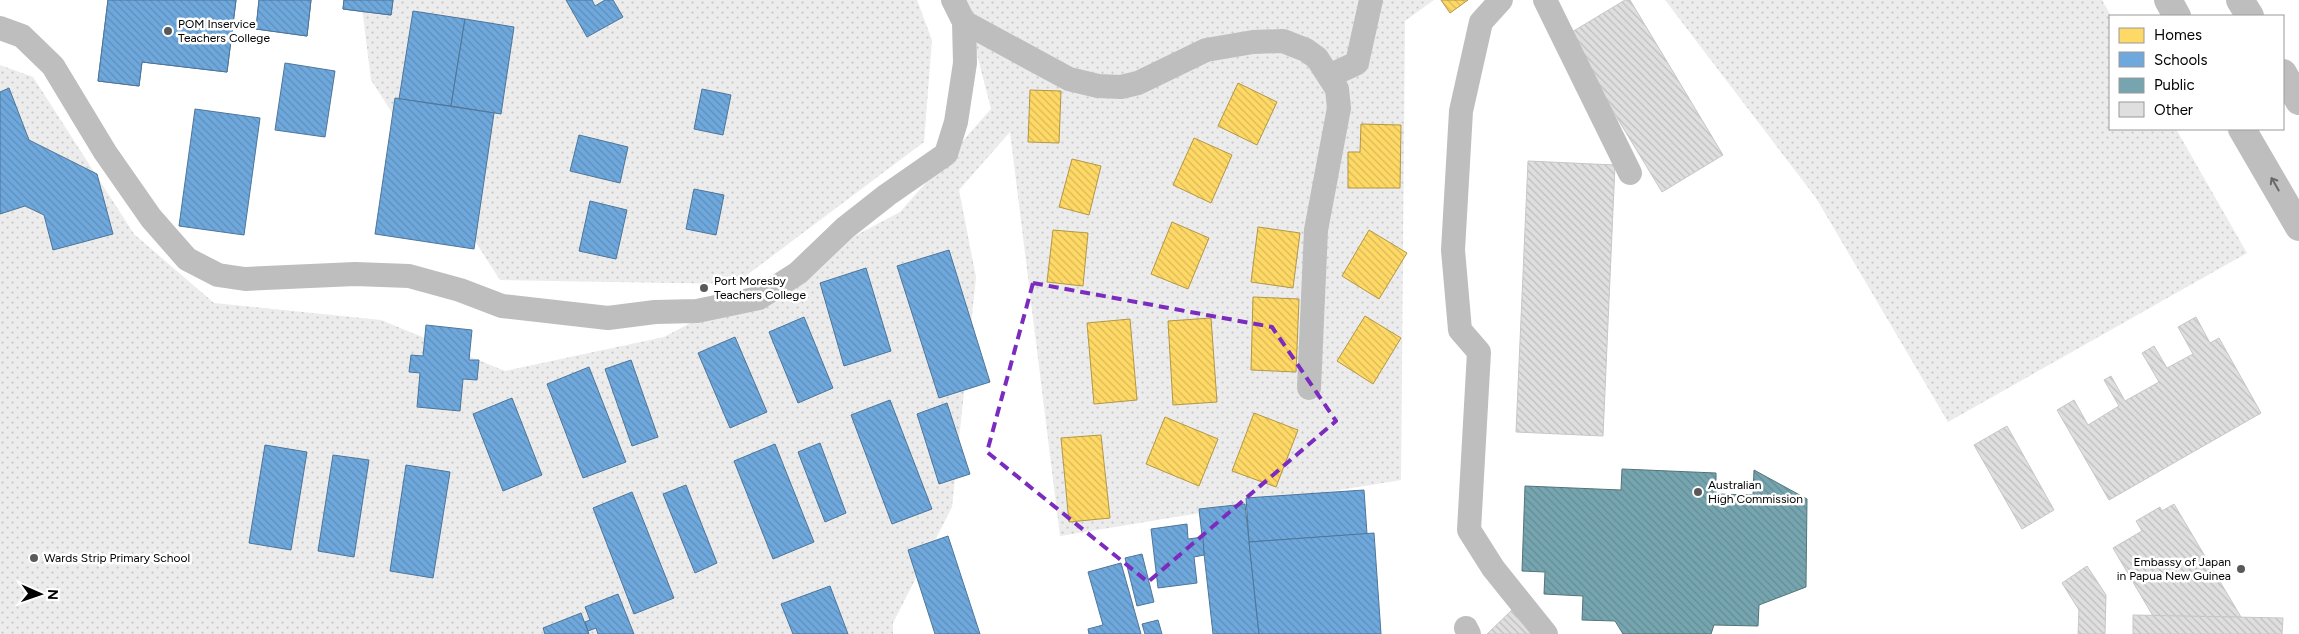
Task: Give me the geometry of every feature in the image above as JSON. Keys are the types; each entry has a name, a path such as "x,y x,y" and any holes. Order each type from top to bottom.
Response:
{"highway":[{"path":"2168,0 2176,15"},
{"path":"2240,0 2249,15"},
{"path":"2284,75 2299,101"},
{"path":"2243,130 2299,227"}],"street":[{"path":"0,28 22,36 53,66 105,152 152,218 187,259 218,275 245,279 355,274 409,276 460,290 502,306 608,318 655,312 697,310 759,298 798,273 845,228 946,154 956,122 962,90 964,22 953,0"},
{"path":"1329,76 1357,63 1371,0"},
{"path":"1501,0 1480,22 1460,121 1453,250 1460,330 1479,352 1469,530 1493,568 1546,634"},
{"path":"1545,0 1630,173"},
{"path":"964,22 1069,79 1098,86 1121,87 1138,83 1206,50 1253,42 1283,41 1306,50 1317,58 1337,89 1339,108 1316,230 1309,388"}],"highlighted area":[{"path":"1033,283 1272,327 1336,421 1148,582 987,452"}],"shaded area":[{"path":"361,0 917,0 932,40 924,142 735,284 500,280 371,80"},
{"path":"963,0 1434,0 1405,21 1401,480 1060,536 1010,132 959,190 976,277 952,507 893,623 893,634 0,634 0,65 33,77 134,234 214,303 381,320 505,371 664,337 900,212 991,109"},
{"path":"1665,0 2102,0 2110,15 2109,130 2177,130 2247,253 1948,422 1816,198"}],"building: Homes":[{"path":"1441,0 1468,0 1450,13"},
{"path":"1238,83 1277,102 1257,145 1218,126"},
{"path":"1030,90 1061,91 1059,143 1028,142"},
{"path":"1361,124 1401,125 1400,188 1348,188 1348,152 1360,152"},
{"path":"1194,138 1232,155 1211,203 1173,185"},
{"path":"1072,159 1101,166 1089,215 1059,207"},
{"path":"1172,222 1209,238 1188,289 1151,274"},
{"path":"1258,227 1300,233 1293,288 1251,282"},
{"path":"1053,230 1088,233 1083,286 1047,282"},
{"path":"1369,230 1407,253 1379,299 1342,276"},
{"path":"1253,297 1299,299 1296,372 1251,370"},
{"path":"1365,316 1401,338 1373,384 1337,361"},
{"path":"1211,318 1217,402 1173,405 1168,321"},
{"path":"1130,319 1137,400 1094,404 1087,323"},
{"path":"1254,413 1298,430 1276,487 1232,471"},
{"path":"1165,417 1218,439 1199,486 1146,464"},
{"path":"1101,435 1110,518 1069,522 1061,438"}],"building: Schools":[{"name":"POM Inservice Teachers College","path":"108,0 151,0 147,33 180,37 185,0 236,0 227,72 142,62 139,86 98,81"},
{"name":"POM Inservice Teachers College","path":"108,0 236,0 227,72 142,62 139,86 98,81"},
{"name":"POM Inservice Teachers College","path":"259,0 311,0 307,36 256,29"},
{"name":"POM Inservice Teachers College","path":"259,0 311,0 307,36 256,29"},
{"path":"344,0 393,0 391,15 343,9"},
{"path":"344,0 393,0 391,15 343,9"},
{"path":"566,0 592,0 595,6 605,0 613,0 623,17 587,37"},
{"path":"413,11 465,19 451,106 399,99"},
{"path":"465,19 514,27 501,114 451,106"},
{"path":"285,63 335,71 325,137 275,130"},
{"path":"9,88 29,140 97,174 113,234 53,250 44,215 25,206 0,214 0,92"},
{"path":"702,89 731,95 723,135 694,129"},
{"path":"395,98 494,113 474,249 375,234"},
{"path":"195,109 260,118 244,235 179,226"},
{"path":"579,135 628,147 620,183 570,171"},
{"path":"694,189 724,195 716,235 686,229"},
{"path":"590,201 627,210 616,259 579,251"},
{"path":"949,250 990,382 939,398 897,266"},
{"path":"866,268 891,351 844,366 820,283"},
{"path":"804,317 833,388 798,403 769,332"},
{"path":"426,325 472,330 469,360 479,360 477,380 463,379 460,411 417,407 420,373 409,372 411,355 423,356"},
{"path":"735,337 767,412 730,428 698,353"},
{"path":"631,360 658,437 632,446 605,369"},
{"path":"589,367 626,462 583,478 547,384"},
{"path":"512,398 542,475 503,491 473,414"},
{"path":"890,400 932,509 892,524 851,415"},
{"path":"947,403 970,474 939,484 917,414"},
{"path":"820,443 846,513 825,522 798,452"},
{"path":"775,444 814,542 773,559 734,461"},
{"path":"265,445 307,452 291,550 249,543"},
{"path":"333,455 369,460 354,557 318,551"},
{"path":"406,465 450,472 433,578 390,571"},
{"path":"686,485 717,563 695,573 663,494"},
{"path":"1364,490 1367,534 1249,542 1246,498"},
{"path":"632,492 674,598 634,614 593,508"},
{"path":"1245,504 1259,634 1213,634 1199,509"},
{"path":"1187,524 1188,539 1203,537 1204,555 1194,557 1197,583 1158,588 1151,529"},
{"path":"1374,533 1381,634 1259,634 1249,542"},
{"path":"948,536 980,634 935,634 908,550"},
{"path":"1142,554 1154,602 1137,606 1125,558"},
{"path":"1121,563 1141,634 1089,634 1088,629 1103,625 1088,572"},
{"path":"830,586 848,634 793,634 781,604"},
{"path":"618,594 634,634 598,634 596,628 588,631 585,622 590,620 585,607"},
{"path":"581,613 589,634 545,634 543,628"},
{"path":"1158,620 1162,634 1145,634 1142,624"}],"building: Public":[{"path":"1622,469 1716,473 1716,494 1753,495 1754,470 1807,499 1806,587 1759,605 1758,626 1714,625 1711,634 1623,634 1615,621 1582,620 1583,596 1544,594 1545,572 1522,571 1525,486 1621,490"}],"building: Other":[{"path":"1625,0 1630,0 1723,155 1662,192 1567,35"},
{"path":"1528,161 1615,165 1603,436 1516,432"},
{"path":"2196,317 2210,343 2219,338 2261,413 2109,500 2057,410 2074,400 2088,425 2119,406 2104,380 2111,376 2125,401 2159,382 2142,353 2154,346 2167,368 2193,354 2178,327"},
{"path":"2007,426 2054,510 2022,529 1974,445"},
{"path":"2174,504 2241,617 2153,616 2113,548 2142,531 2136,521 2160,507 2162,511"},
{"path":"2087,566 2106,595 2105,634 2078,634 2079,610 2062,583"},
{"path":"1513,609 1536,634 1487,634"},
{"path":"2133,615 2283,618 2282,634 2133,634"}],"place":[{"name":"POM Inservice Teachers College","path":"168,31"},
{"name":"Port Moresby Teachers College","path":"704,288"},
{"name":"Australian High Commission","path":"1698,492"},
{"name":"Wards Strip Primary School","path":"34,558"},
{"name":"Embassy of Japan in Papua New Guinea","path":"2241,569"}]}
